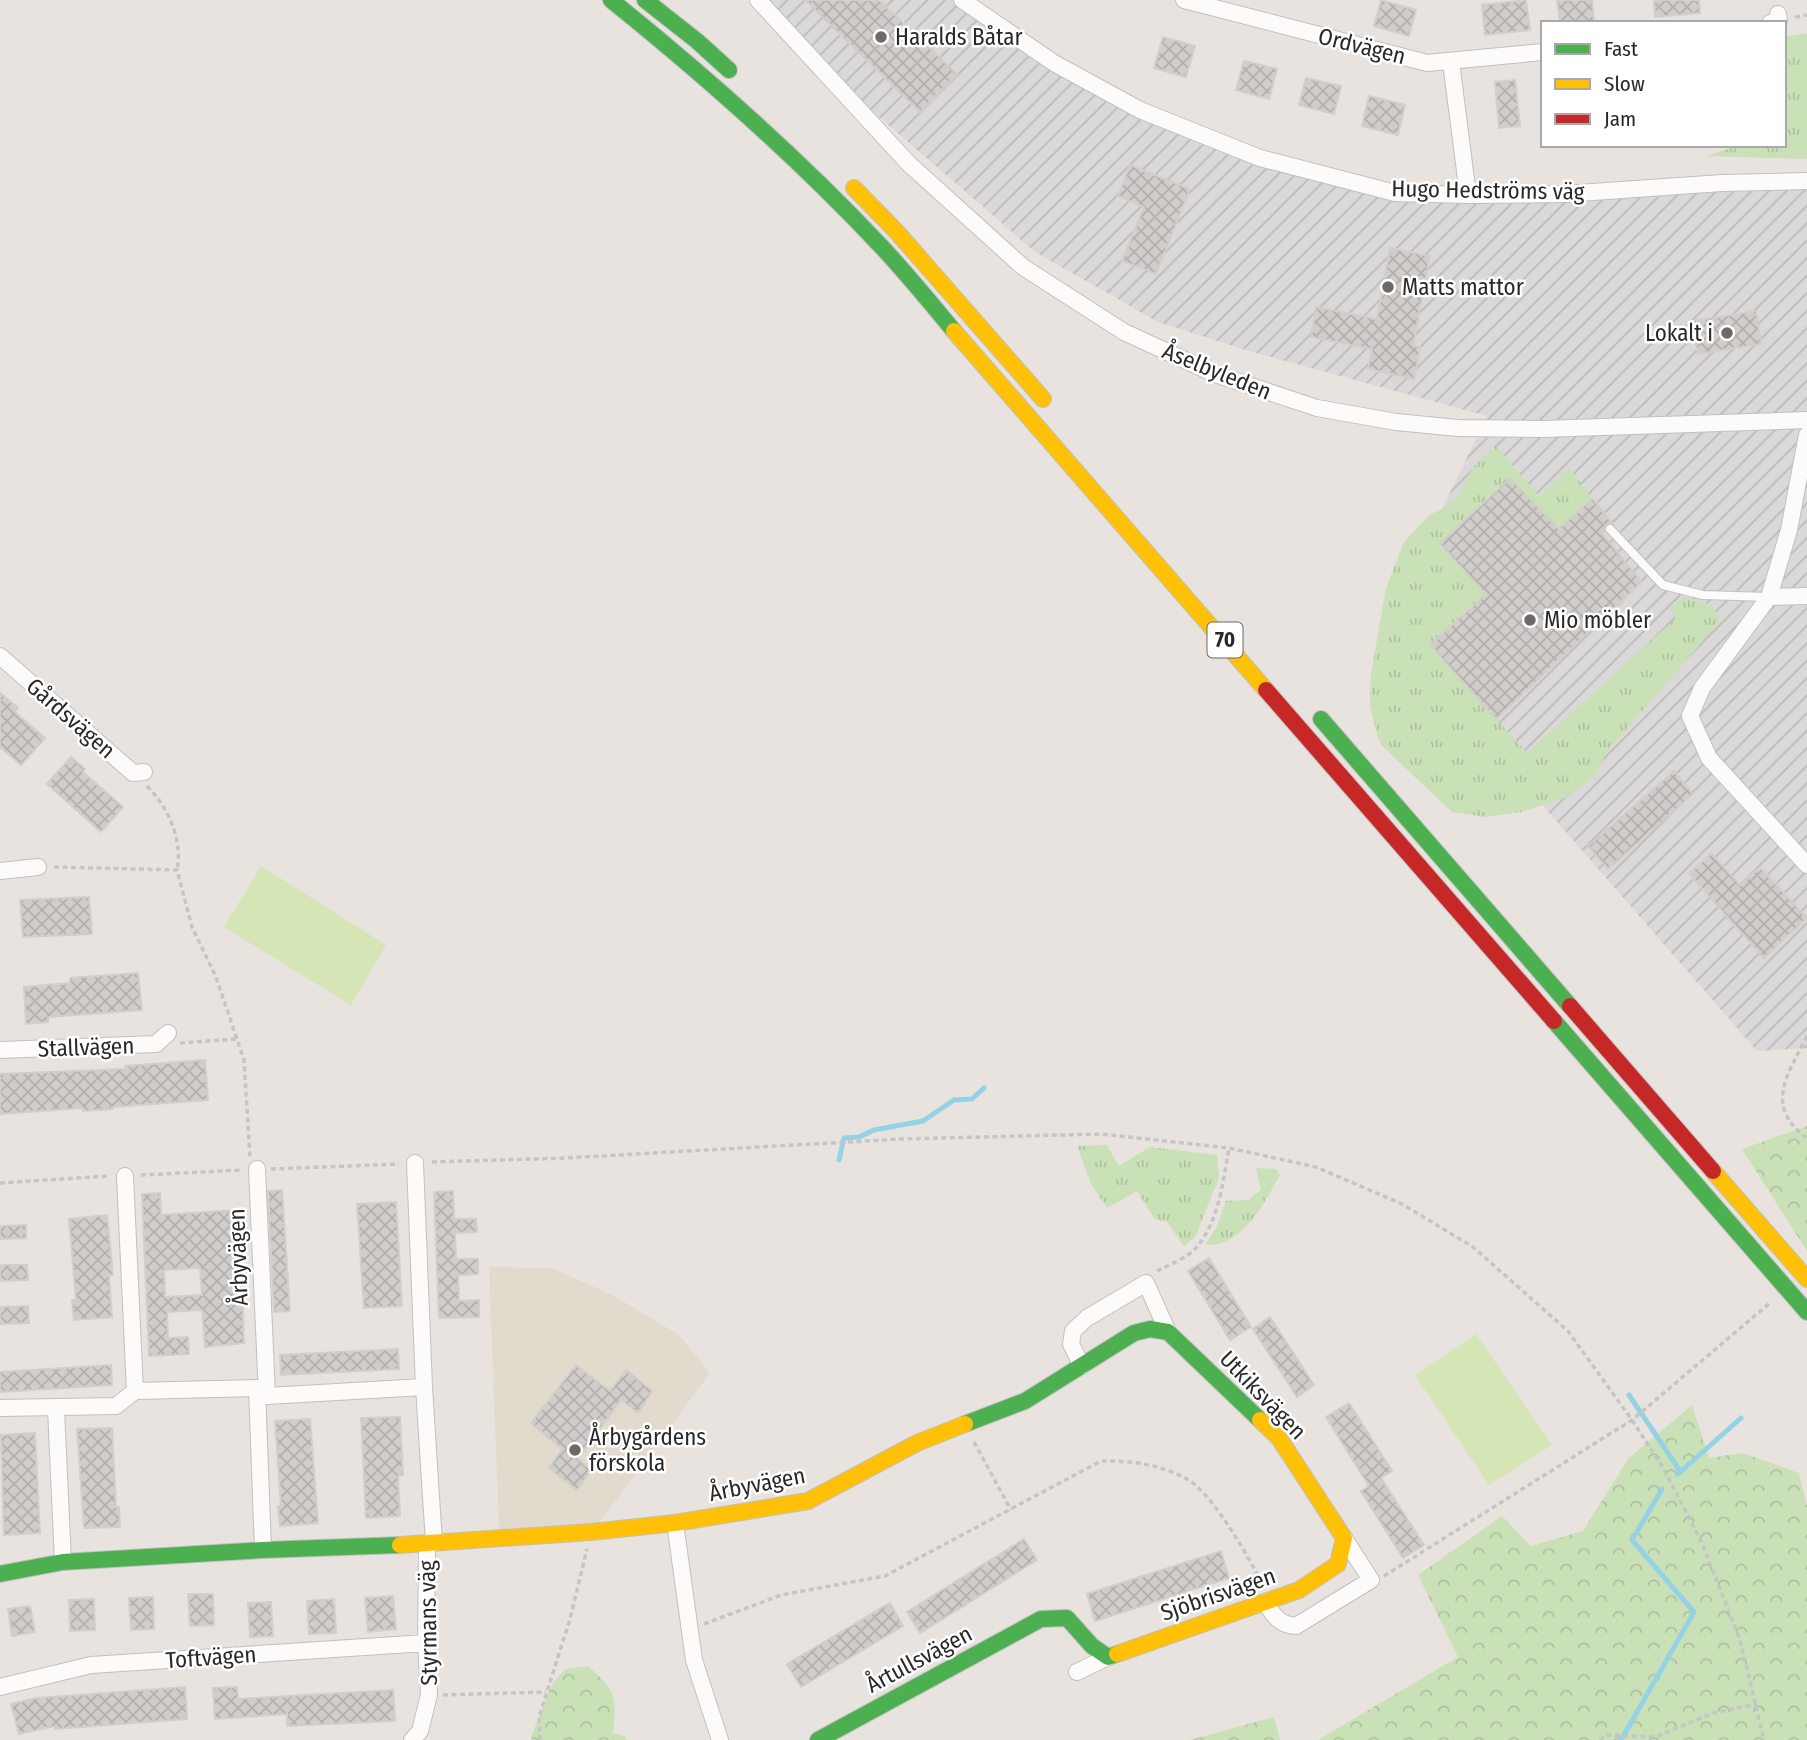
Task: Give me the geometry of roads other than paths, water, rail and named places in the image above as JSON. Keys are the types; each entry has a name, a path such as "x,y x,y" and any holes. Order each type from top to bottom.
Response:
{"main road":[{"name":"70","path":"611,0 686,59 798,161 878,243 1807,1311"},
{"path":"645,0 736,77"},
{"path":"843,176 905,242 1057,415"},
{"path":"1308,704 1807,1279"},
{"name":"Årbyvägen","path":"0,1574 63,1562 591,1532 675,1523 808,1501 917,1443 1025,1401 1134,1333 1150,1329 1168,1332"},
{"name":"Utkiksvägen","path":"1168,1332 1279,1438 1344,1538"},
{"name":"Sjöbrisvägen","path":"1108,1657 1299,1590 1338,1564 1344,1538"},
{"name":"Årtullsvägen","path":"818,1740 1041,1619 1067,1618 1092,1646 1108,1657"}],"street":[{"name":"Åselbyleden","path":"758,0 909,164 1023,267 1124,332 1215,374 1317,408 1396,422 1458,428 1543,429 1807,420"},
{"name":"Hugo Hedströms väg","path":"962,0 1054,63 1140,110 1260,158 1395,193 1564,194 1722,183 1807,181"},
{"name":"Ordvägen","path":"1184,0 1210,4 1427,63 1541,52"},
{"path":"1451,62 1468,195"},
{"path":"1806,863 1709,758 1690,716 1702,688 1769,597 1789,530 1807,435"},
{"path":"1769,597 1807,596"},
{"name":"Gårdsvägen","path":"0,656 138,772"},
{"path":"0,871 38,867"},
{"name":"Stallvägen","path":"0,1050 162,1039"},
{"path":"415,1163 430,1543"},
{"name":"Årbyvägen","path":"257,1169 263,1550"},
{"path":"125,1175 135,1391"},
{"path":"1082,1366 1071,1344 1073,1331 1087,1318 1146,1283 1168,1332"},
{"path":"0,1408 116,1406 135,1391 262,1392 424,1387"},
{"path":"56,1409 63,1562"},
{"path":"675,1523 694,1660 720,1740"},
{"path":"1268,1601 1274,1617 1285,1625 1296,1626 1371,1580 1344,1538"},
{"name":"Styrmans väg","path":"412,1740 420,1731 429,1695 426,1643 430,1543"},
{"name":"Toftvägen","path":"0,1687 92,1665 426,1643"},
{"name":"Sjöbrisvägen","path":"1077,1672 1108,1657"}],"lane":[{"path":"1610,529 1663,585 1703,595 1769,597"}],"waterway":[{"path":"839,1160 844,1138 859,1137 874,1130 923,1121 954,1100 972,1099 984,1088"},
{"path":"1629,1395 1680,1471"},
{"path":"1678,1474 1741,1418"},
{"path":"1621,1740 1694,1612 1632,1540 1662,1489"}],"place":[{"name":"Haralds Båtar","path":"881,37"},
{"name":"Matts mattor","path":"1388,287"},
{"name":"Lokalt i","path":"1727,333"},
{"name":"Mio möbler","path":"1530,620"},
{"name":"Årbygårdens förskola","path":"575,1450"}]}
